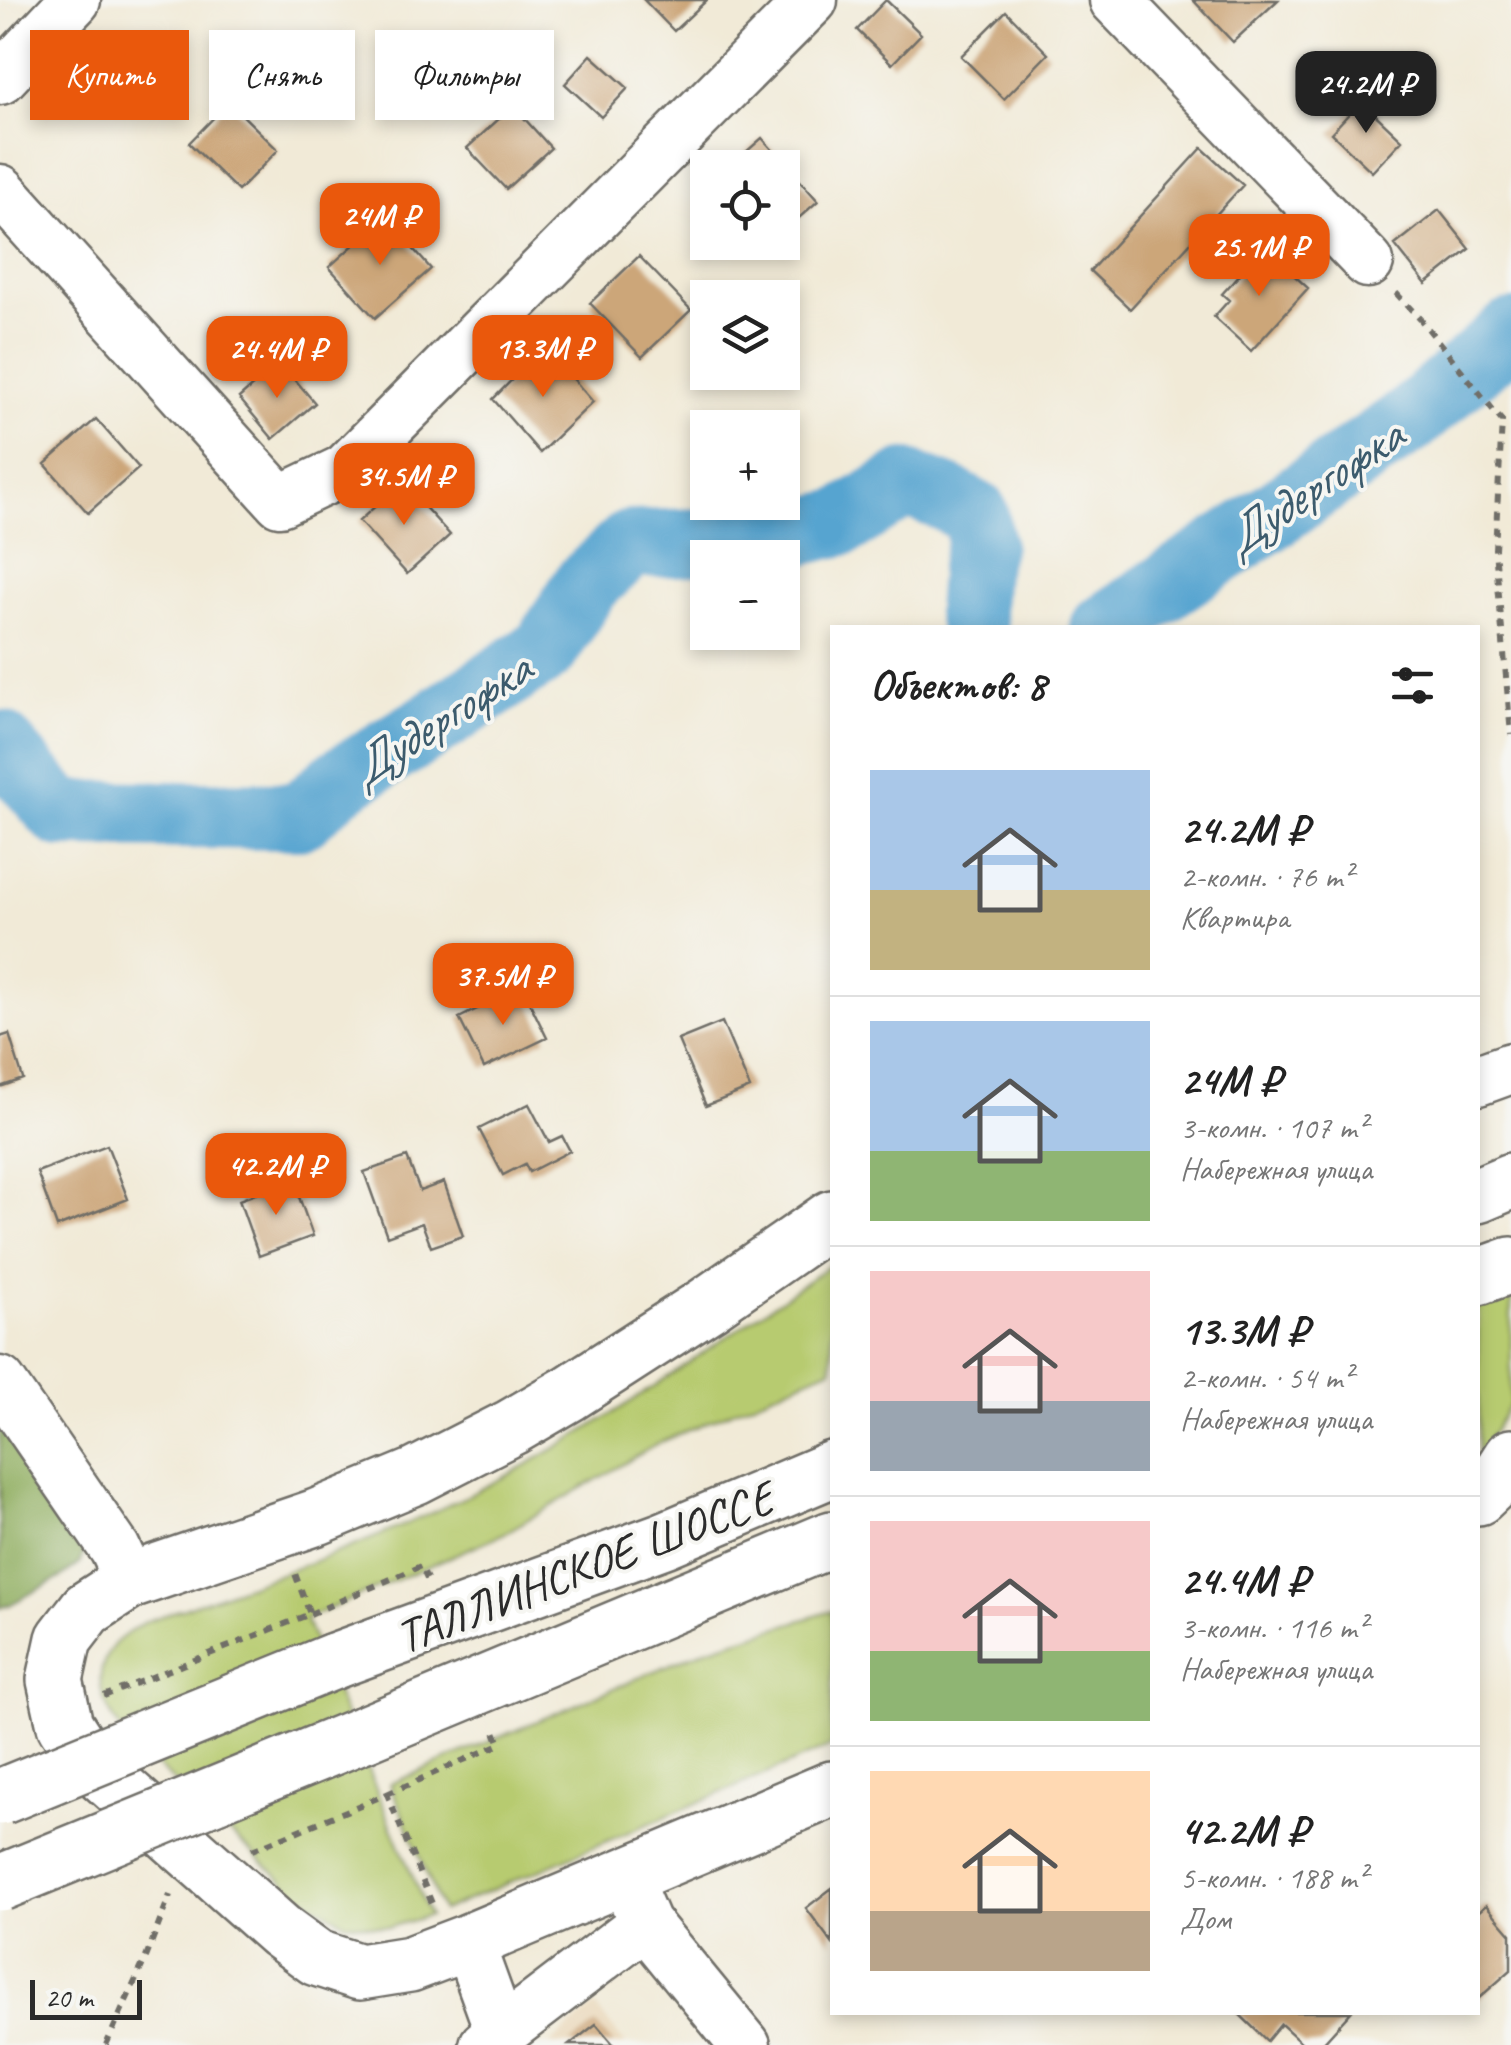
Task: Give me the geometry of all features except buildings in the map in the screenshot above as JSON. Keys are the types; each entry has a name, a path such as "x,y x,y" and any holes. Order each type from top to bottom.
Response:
{"main road":[{"path":"1480,1153 1511,1154"},
{"path":"1480,1194 1511,1181"},
{"path":"830,1219 570,1393 458,1456 317,1517 130,1581 87,1610 64,1639 55,1680 65,1726 89,1762 219,1856 280,1930 317,1958 360,1972 410,1964 451,1925 635,1900 830,1791"},
{"path":"1480,1276 1511,1265"},
{"path":"1480,1495 1511,1458"},
{"name":"ТАЛЛИНСКОЕ ШОССЕ","path":"0,1797 322,1637 664,1540 830,1470"},
{"name":"ТАЛЛИНСКОЕ ШОССЕ","path":"0,1882 830,1540"}],"street":[{"path":"3,71 74,0"},
{"path":"0,190 280,501 345,470 812,0"},
{"path":"1115,0 1368,262"},
{"path":"1480,1079 1511,1068"},
{"path":"0,1382 115,1549 130,1581"},
{"path":"451,1925 493,2039 635,1900 744,2045"}],"path":[{"path":"1421,320 1502,422 1494,549 1511,735"},
{"path":"290,1560 322,1637"},
{"path":"94,1700 322,1637 421,1566 428,1580"},
{"path":"106,2045 175,1884 219,1856 386,1794 500,1744 494,1729"},
{"path":"386,1794 451,1925"}],"shaded area":[{"path":"595,2006 626,2045 549,2045"}],"green space":[{"path":"830,1265 830,1369 661,1442 503,1534 305,1619 429,1916 389,1927 345,1922 299,1895 119,1728 102,1694 101,1671 113,1646 144,1622 353,1546 475,1492 568,1441"},
{"path":"1511,1293 1511,1403 1480,1454 1480,1305"},
{"path":"0,1414 87,1537 81,1563 62,1577 0,1608"},
{"path":"830,1612 830,1747 442,1911 390,1784 706,1649"}],"waterway":[{"name":"Дудергофка","path":"1109,625 1410,420 1511,333"},
{"path":"1493,349 1511,371"},
{"name":"Дудергофка","path":"0,744 61,814 300,816 337,783 545,650 587,584 630,544 766,540 843,522 906,483 975,514 981,543 973,572 970,612 973,625"}]}
